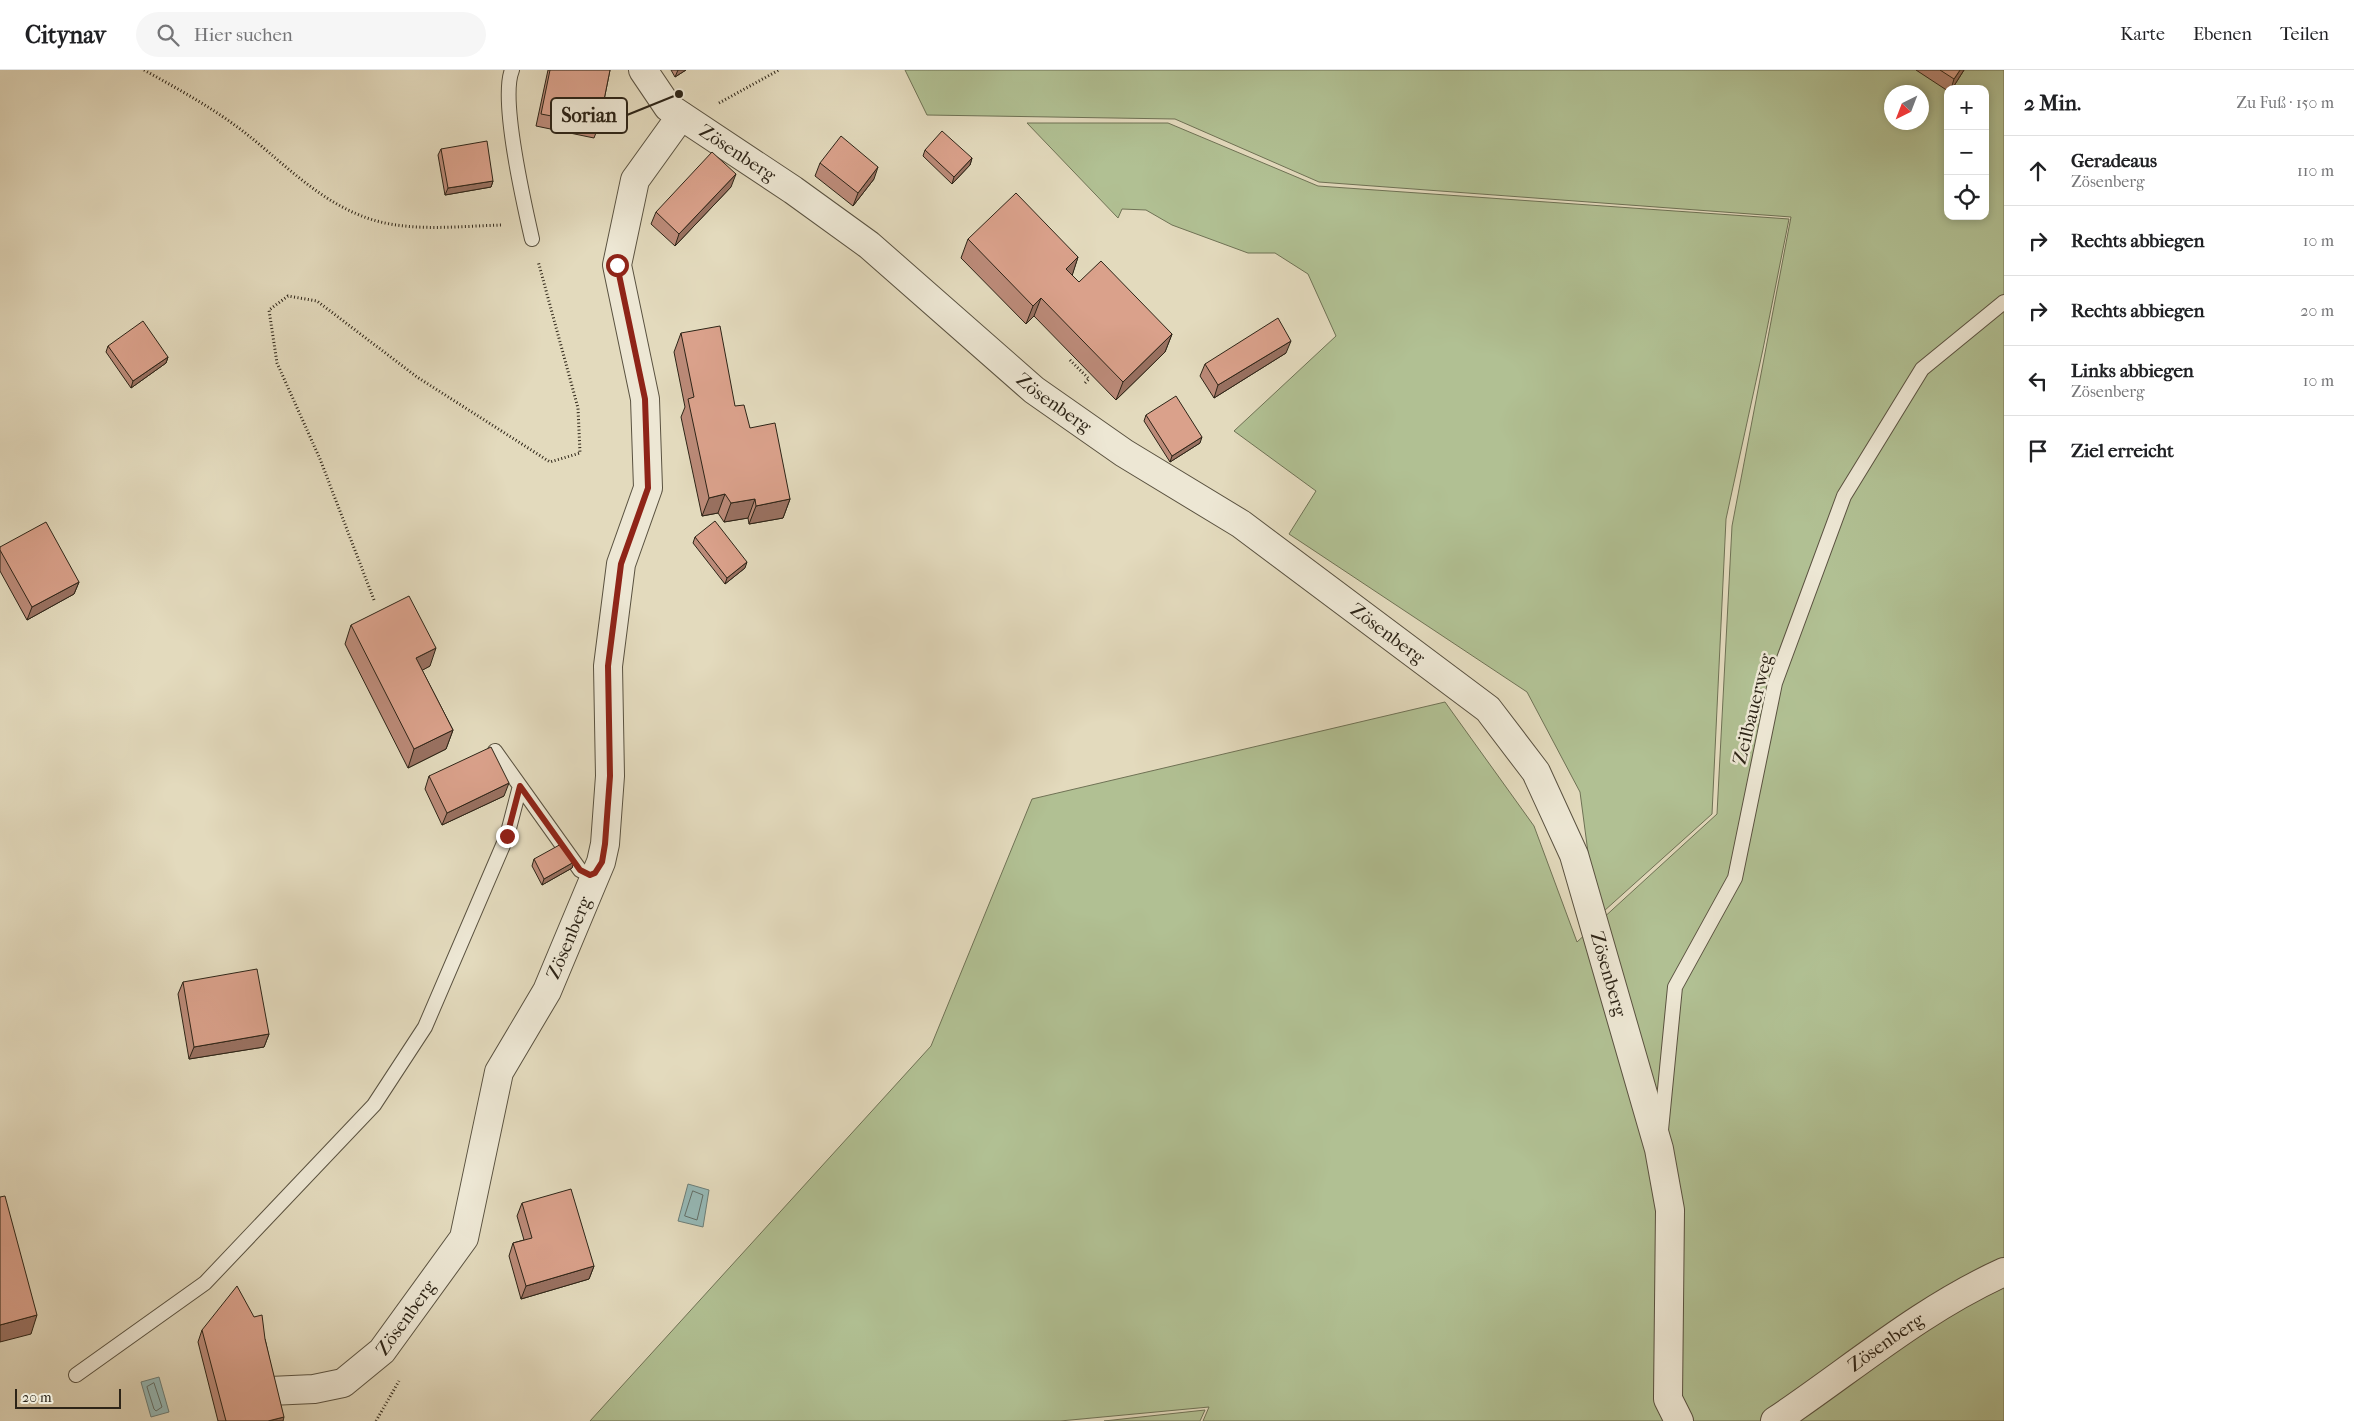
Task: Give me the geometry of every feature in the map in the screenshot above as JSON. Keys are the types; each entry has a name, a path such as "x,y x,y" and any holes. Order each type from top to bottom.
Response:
{"street":[{"name":"Zösenberg","path":"642,70 668,107 793,190 869,245 1034,390 1124,453 1240,524 1488,709 1536,772 1574,855 1659,1149 1670,1210 1668,1399 1679,1421"},
{"name":"Zösenberg","path":"270,1391 314,1389 343,1383 382,1351 464,1238 500,1072 547,991 599,869 605,844 610,776 608,666 621,564 648,488 645,399 617,265 635,180 684,118"},
{"name":"Zösenberg","path":"1775,1421 1898,1332 1982,1282 2004,1272"}],"lane":[{"path":"512,70 508,78 508,108 530,232"},
{"name":"Zeilbauerweg","path":"1659,1149 1675,987 1735,878 1775,683 1844,496 1922,369 2004,302"},
{"path":"495,751 580,870 590,875 599,869"},
{"path":"76,1375 205,1283 374,1105 424,1027 507,836 520,786"}],"path":[{"path":"144,70 209,108 242,131 324,196 357,214 382,222 417,227 530,232 578,408 580,453 557,460 550,462 417,377 317,301 288,296 269,310 277,363 320,460 374,600"},
{"path":"684,118 779,70"}],"green space":[{"path":"905,70 2004,70 2004,1421 1203,1421 1209,1407 1060,1421 590,1421 931,1046 1032,799 1445,702 1534,826 1577,942 1717,814 1732,526 1791,217 1319,182 1175,119 927,115"},
{"path":"1027,123 1168,123 1318,186 1789,219 1726,519 1712,814 1604,911 1589,860 1580,792 1527,692 1289,534 1316,491 1234,431 1336,336 1308,274 1275,253 1248,253 1172,225 1146,210 1122,209 1118,218"},
{"path":"1205,1410 1200,1421 1104,1421"}],"water":[{"path":"688,1184 709,1190 703,1227 678,1221"},
{"path":"159,1377 169,1412 151,1417 141,1382"}],"building":[{"path":"550,70 610,70 599,125 541,114"},
{"path":"1940,70 1960,70 1954,79"},
{"path":"942,131 972,158 954,177 925,150"},
{"path":"841,136 878,167 858,193 820,163"},
{"path":"487,141 493,181 448,188 441,149"},
{"path":"712,152 736,174 679,234 656,212"},
{"path":"1016,193 1078,257 1066,269 1079,282 1101,261 1172,334 1123,382 1041,298 1033,306 968,239"},
{"path":"1278,318 1291,341 1218,385 1205,364"},
{"path":"143,321 168,357 133,381 108,346"},
{"path":"720,326 735,406 744,405 750,428 775,423 790,499 756,506 755,499 731,503 725,494 709,498 688,399 694,397 681,333"},
{"path":"1176,396 1202,437 1172,456 1146,415"},
{"path":"715,521 747,562 727,578 695,537"},
{"path":"46,522 79,582 32,607 0,547"},
{"path":"409,596 436,648 416,658 453,730 414,749 351,625"},
{"path":"491,747 509,783 447,813 429,776"},
{"path":"563,843 574,862 544,879 534,859"},
{"path":"257,969 269,1034 194,1047 183,982"},
{"path":"571,1189 594,1266 526,1286 513,1243 532,1238 522,1203"},
{"path":"5,1196 37,1315 0,1325 0,1197"},
{"path":"237,1286 254,1317 262,1315 265,1339 284,1417 268,1421 226,1421 202,1330"}],"place":[{"name":"Sorian","path":"679,94"}],"route":[{"path":"507,836 520,786 580,870 590,875 599,869 602,862 610,776 608,666 621,564 648,488 645,399 617,265"}]}
